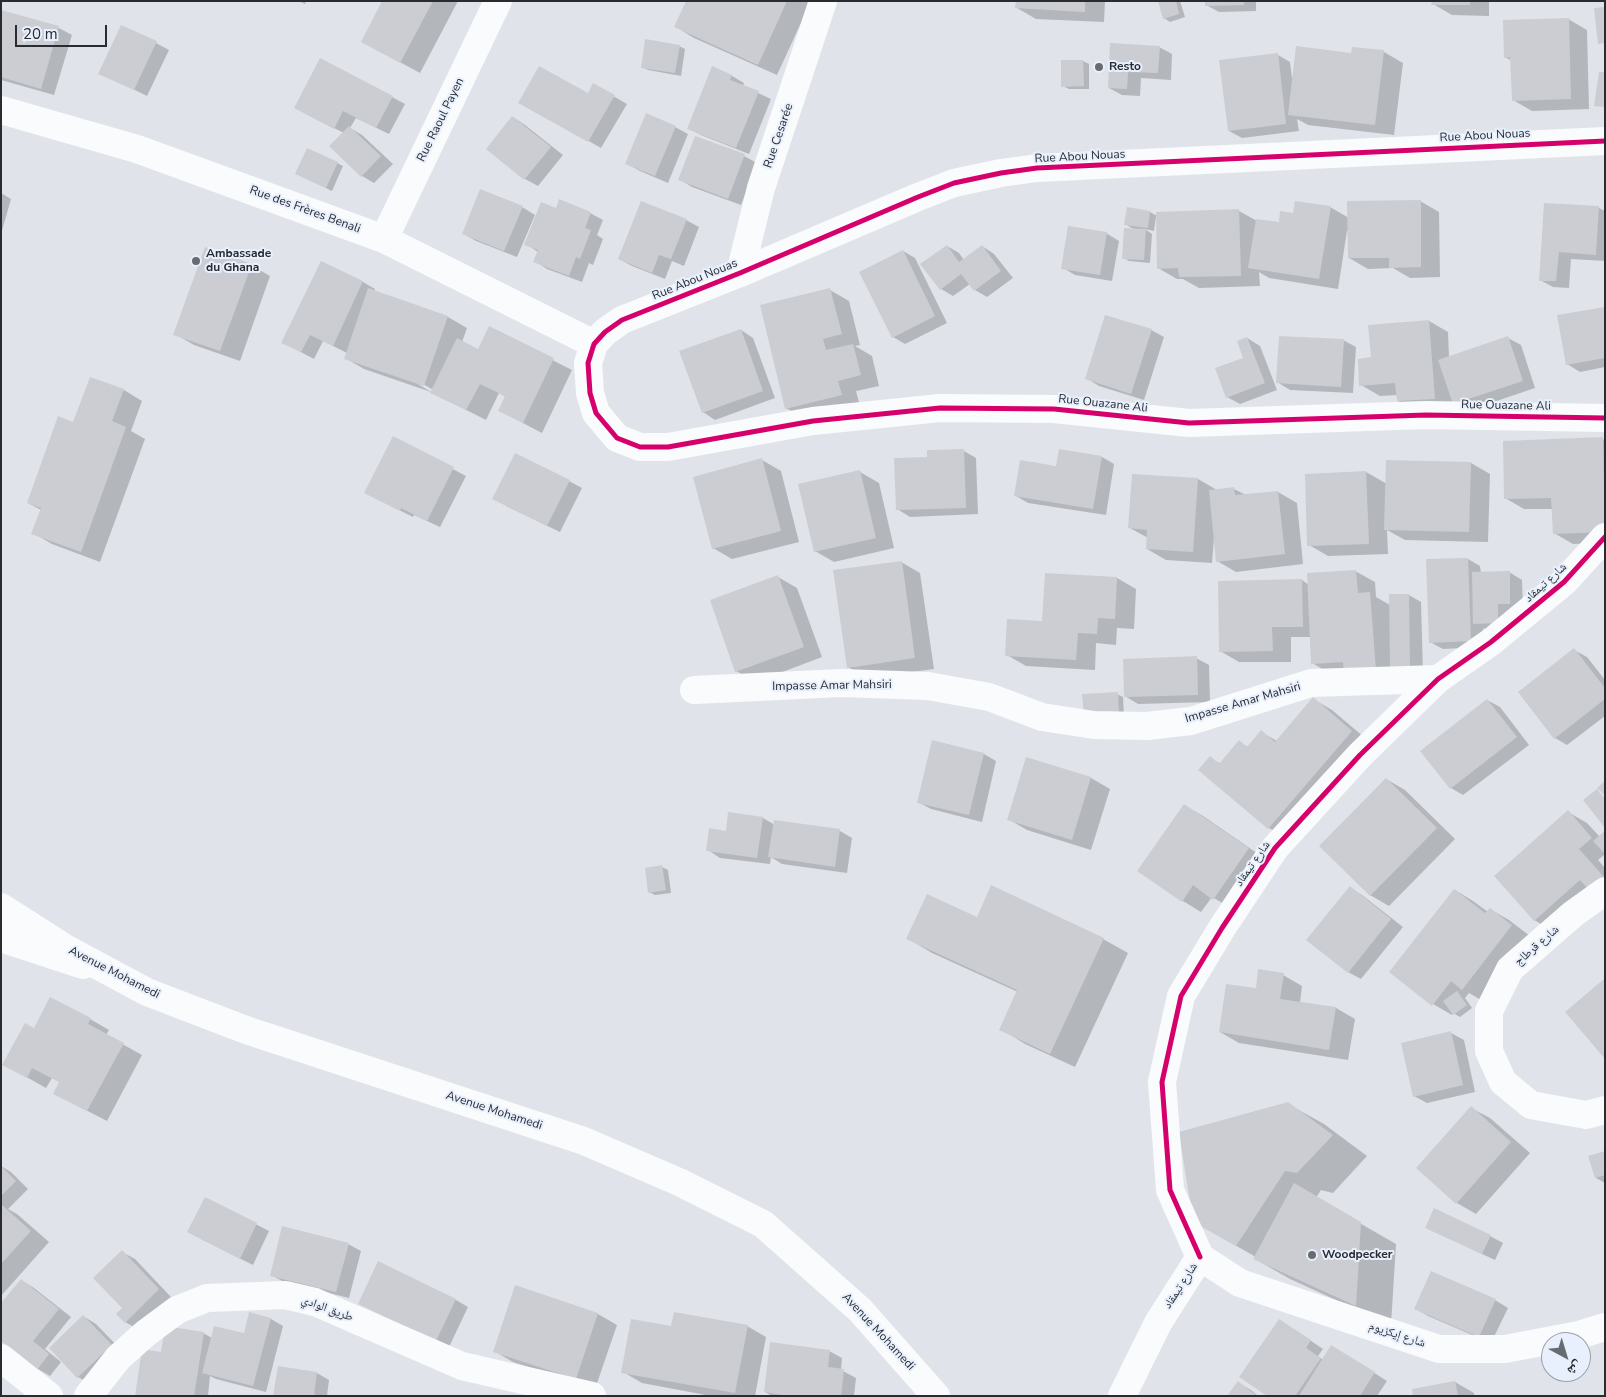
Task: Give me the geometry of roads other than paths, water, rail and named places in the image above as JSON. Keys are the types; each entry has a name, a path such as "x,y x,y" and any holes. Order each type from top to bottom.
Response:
{"street":[{"name":"Rue Raoul Payen","path":"384,238 498,1"},
{"name":"Rue Cesarée","path":"740,273 761,188 823,1"},
{"name":"Rue des Frères Benali","path":"1,110 137,148 384,238 594,344"},
{"name":"Rue Abou Nouas","path":"594,344 604,332 622,320 740,273 954,183 1001,173 1037,168 1605,142"},
{"name":"Rue Ouazane Ali","path":"594,344 588,364 590,393 596,413 616,438 640,447 668,447 813,421 940,408 1054,409 1189,423 1426,415 1605,418"},
{"name":"شارع تيمقاد","path":"1122,1396 1158,1323 1200,1257 1170,1190 1164,1112 1162,1082 1182,996 1222,928 1275,848 1360,755 1438,679 1491,642 1564,582 1605,537"},
{"name":"Impasse Amar Mahsiri","path":"694,690 841,683 928,686 990,697 1042,718 1094,725 1147,726 1191,721 1311,684 1438,679"},
{"name":"شارع قرطاج","path":"1605,891 1574,914 1510,969 1489,1011 1489,1051 1503,1082 1531,1105 1586,1115 1605,1110"},
{"name":"Avenue Mohamedi","path":"1,906 65,948 147,992 246,1030 584,1141 679,1182 763,1224 860,1310 936,1396"},
{"path":"1,938 118,976"},
{"name":"شارع إيكزيوم","path":"1200,1257 1240,1283 1439,1348 1505,1349 1579,1335 1605,1328"},
{"name":"طريق الوادي","path":"88,1396 118,1358 146,1333 177,1310 207,1298 285,1295 315,1302 462,1366 592,1396"},
{"path":"1,1358 49,1396"}],"place":[{"name":"Resto","path":"1099,67"},
{"name":"Ambassade du Ghana","path":"196,261"},
{"name":"Woodpecker","path":"1312,1255"}]}
